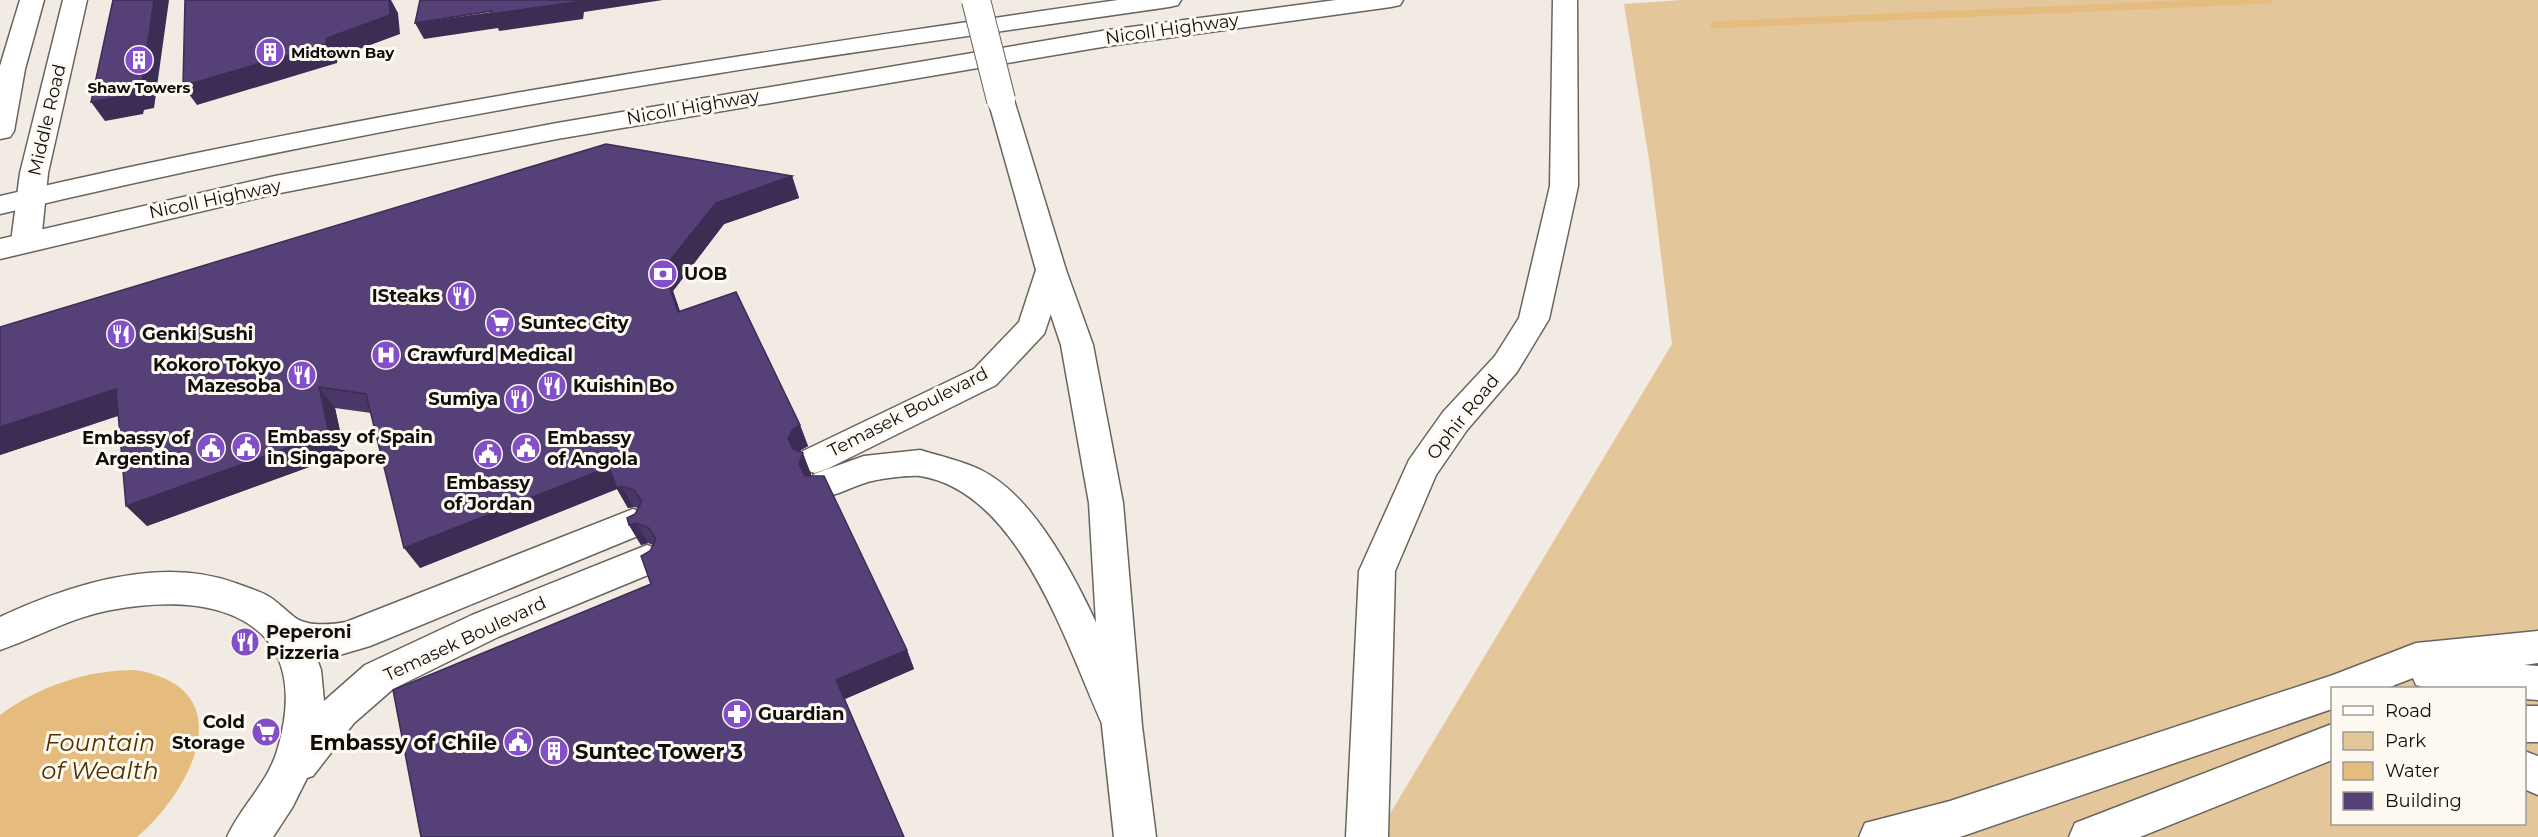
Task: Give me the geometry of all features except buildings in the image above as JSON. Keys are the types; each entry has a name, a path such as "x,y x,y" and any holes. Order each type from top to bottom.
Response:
{"main road":[{"path":"0,131 12,69 32,0"},
{"name":"Middle Road","path":"13,245 31,197 34,173 75,0"},
{"path":"976,0 1001,100 1051,270 1077,345 1106,503 1122,726 1135,837"},
{"name":"Nicoll Highway","path":"0,205 426,115 720,65 1169,0"},
{"name":"Nicoll Highway","path":"13,245 285,183 557,131 1108,38 1391,0"},
{"name":"Ophir Road","path":"1370,830 1377,571 1421,469 1455,421 1506,364 1534,319 1564,186 1565,0"},
{"name":"Temasek Boulevard","path":"1051,270 1033,326 1019,344 985,377 820,472 920,463 969,480 1003,504 1044,555 1122,726"},
{"path":"0,634 79,602 138,590 184,588 235,599 257,608 284,630 310,640 331,643 357,635 633,523"},
{"name":"Temasek Boulevard","path":"285,781 340,711 379,677 484,626 647,561"},
{"path":"248,837 285,781 300,744 306,710 306,680 298,652 284,630"},
{"path":"2359,683 2416,660 2538,647"},
{"path":"2359,683 2423,673 2538,683"},
{"path":"1880,837 1950,820 2331,692"},
{"path":"2090,837 2331,742"}],"green space":[{"path":"1681,0 2538,0 2538,837 1376,837 1672,344 1650,166 1624,4"}],"water":[{"name":"Fountain of Wealth","path":"135,670 169,680 189,697 198,718 198,743 189,768 175,794 157,817 137,837 0,837 0,715 31,696 64,682 99,673"}],"waterway":[{"path":"1714,25 2268,0"}],"place":[{"name":"Midtown Bay","path":"270,52"},
{"name":"Shaw Towers","path":"139,60"},
{"name":"UOB","path":"663,274"},
{"name":"ISteaks","path":"461,296"},
{"name":"Suntec City","path":"500,323"},
{"name":"Genki Sushi","path":"121,334"},
{"name":"Crawfurd Medical","path":"386,355"},
{"name":"Kokoro Tokyo Mazesoba","path":"302,375"},
{"name":"Kuishin Bo","path":"552,386"},
{"name":"Sumiya","path":"519,399"},
{"name":"Embassy of Spain in Singapore","path":"246,447"},
{"name":"Embassy of Argentina","path":"211,448"},
{"name":"Embassy of Angola","path":"526,448"},
{"name":"Embassy of Jordan","path":"488,454"},
{"name":"Peperoni Pizzeria","path":"245,642"},
{"name":"Guardian","path":"737,714"},
{"name":"Cold Storage","path":"266,732"},
{"name":"Embassy of Chile","path":"518,742"},
{"name":"Suntec Tower 3","path":"554,751"}]}
